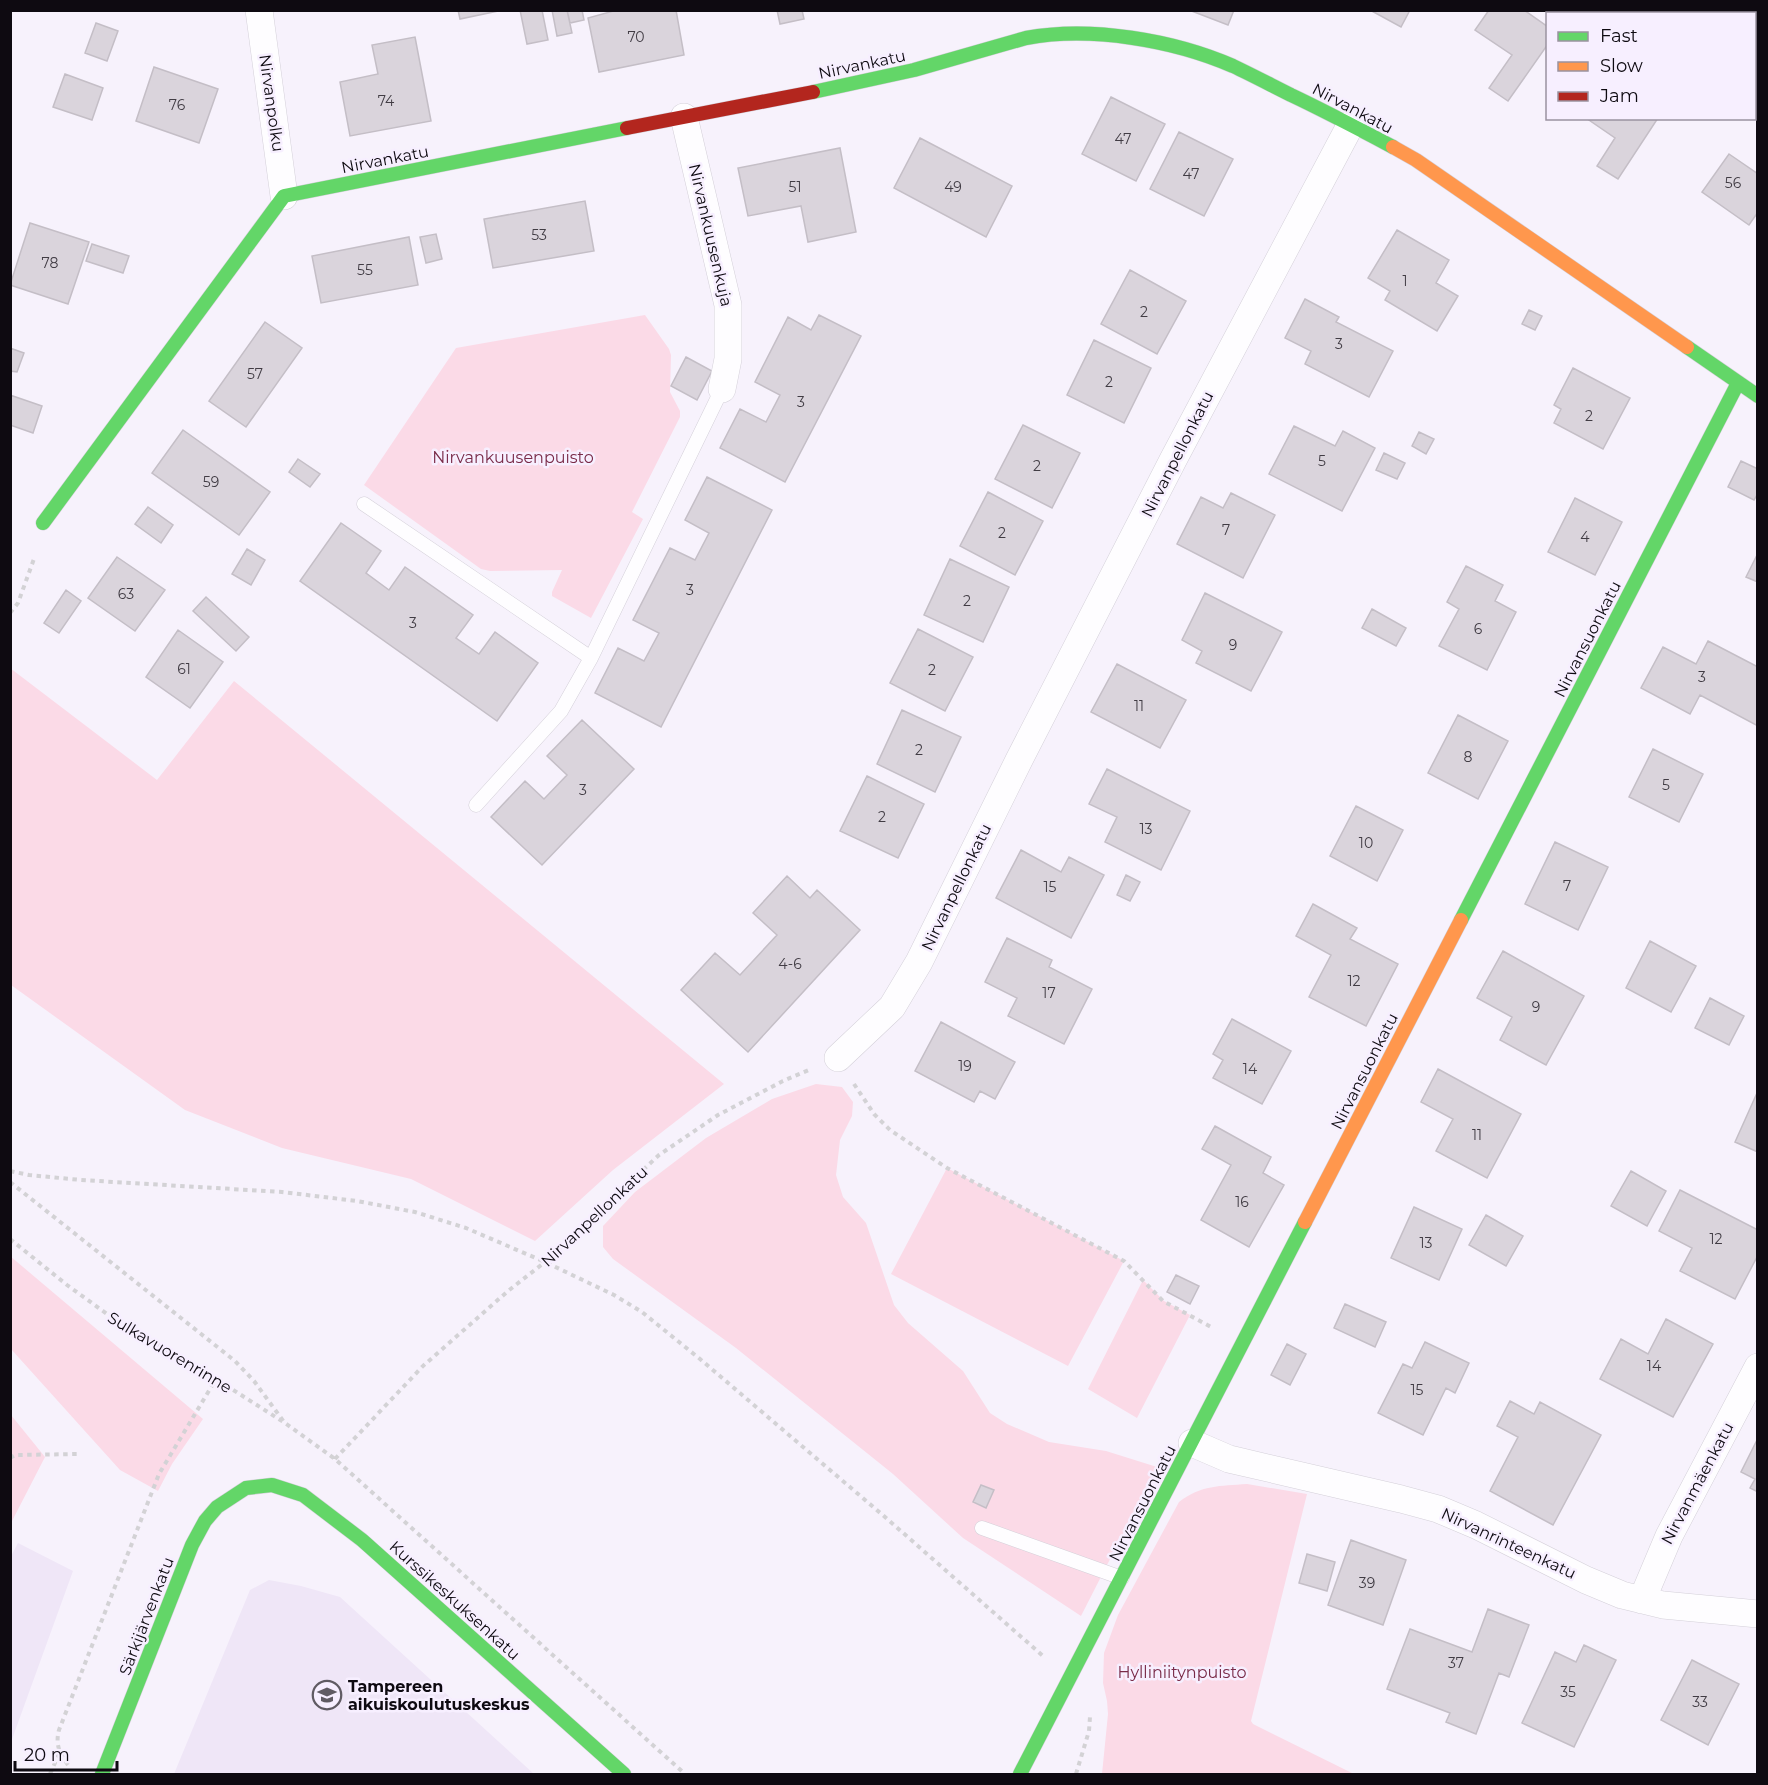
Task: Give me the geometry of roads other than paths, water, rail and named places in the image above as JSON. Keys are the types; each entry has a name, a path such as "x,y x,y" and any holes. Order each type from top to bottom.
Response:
{"street":[{"name":"Nirvanpolku","path":"259,10 284,196"},
{"name":"Nirvankatu","path":"284,196 863,82 1026,38 1056,34 1108,34 1133,37 1219,61 1278,87 1416,160 1758,396"},
{"name":"Nirvankuusenkuja","path":"684,117 728,304 728,359 723,389"},
{"name":"Nirvanpellonkatu","path":"838,1058 892,1007 919,962 1019,760 1173,460 1351,124"},
{"path":"43,523 284,196"},
{"name":"Nirvansuonkatu","path":"1020,1774 1738,383"},
{"name":"Nirvanmäenkatu","path":"1642,1600 1669,1536 1758,1367"},
{"name":"Nirvanrinteenkatu","path":"1192,1443 1229,1459 1437,1509 1476,1525 1586,1580 1642,1600 1698,1610 1758,1614"},
{"name":"Kurssikeskuksenkatu","path":"246,1488 272,1485 303,1495 362,1540 624,1774"},
{"name":"Särkijärvenkatu","path":"102,1774 192,1545 205,1521 217,1507 246,1488"}],"lane":[{"path":"476,805 561,711 591,658 723,389"},
{"path":"364,504 591,658"},
{"path":"982,1528 1122,1578"}],"place":[{"name":"Tampereen aikuiskoulutuskeskus","path":"327,1695"}],"park label":[{"name":"Nirvankuusenpuisto","path":"513,457"},
{"name":"Hylliniitynpuisto","path":"1182,1672"}]}
